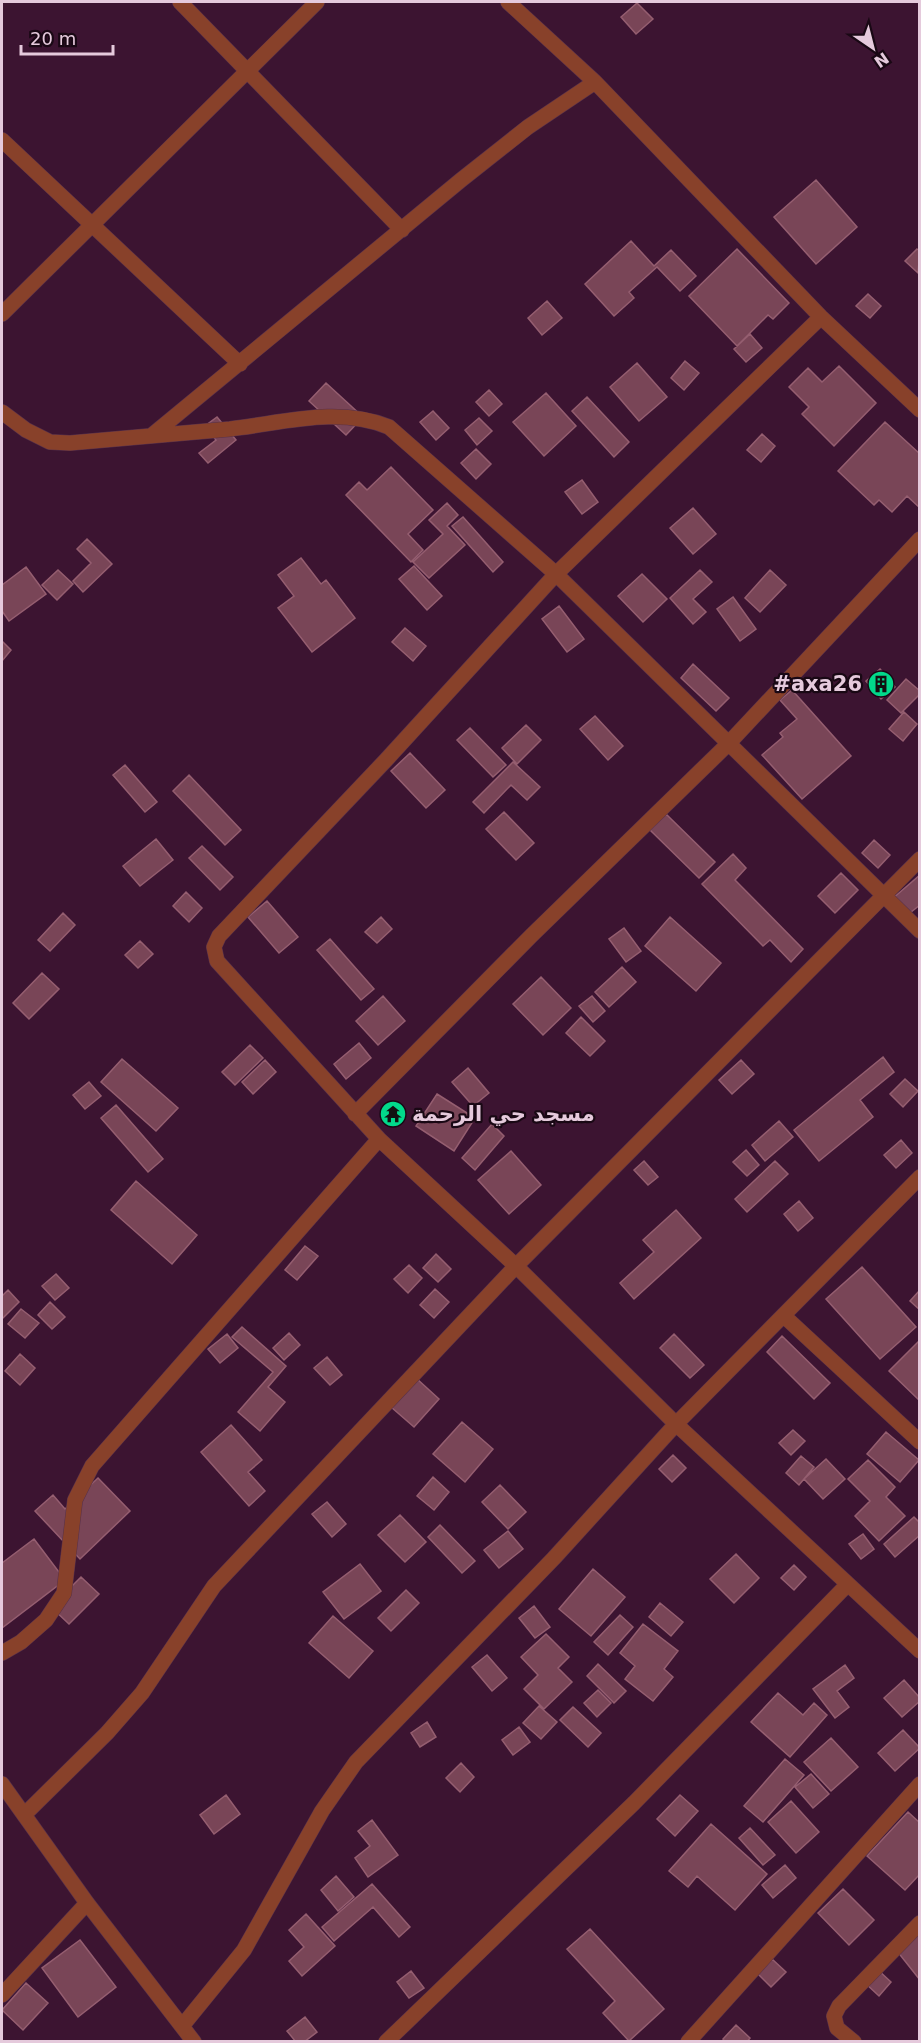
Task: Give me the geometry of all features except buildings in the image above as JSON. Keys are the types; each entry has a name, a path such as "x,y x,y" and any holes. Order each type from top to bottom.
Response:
{"street":[{"path":"180,2 402,230"},
{"path":"2,314 317,2"},
{"path":"508,2 595,82 821,317 920,410"},
{"path":"151,436 461,180 528,127 595,82"},
{"path":"2,140 240,364"},
{"path":"821,317 556,574 386,760 219,936 214,946 217,961 379,1139 516,1266 676,1424 920,1651"},
{"path":"2,412 26,430 50,442 70,443 323,417 349,416 371,420 389,427 556,574 920,931"},
{"path":"355,1114 531,936 728,744 920,539"},
{"path":"24,1815 107,1733 142,1693 214,1586 516,1266 920,859"},
{"path":"2,1653 21,1642 46,1620 64,1593 75,1500 92,1466 379,1139"},
{"path":"183,2025 244,1950 322,1811 356,1762 554,1558 676,1424 920,1177"},
{"path":"784,1316 920,1442"},
{"path":"386,2042 634,1803 847,1585"},
{"path":"2,1784 87,1903 194,2042"},
{"path":"688,2042 920,1784"},
{"path":"2,1995 87,1903"},
{"path":"854,2042 837,2028 834,2016 839,2006 920,1923"}],"place":[{"name":"#axa26","path":"881,684"},
{"name":"مسجد حي الرحمة","path":"393,1114"}]}
